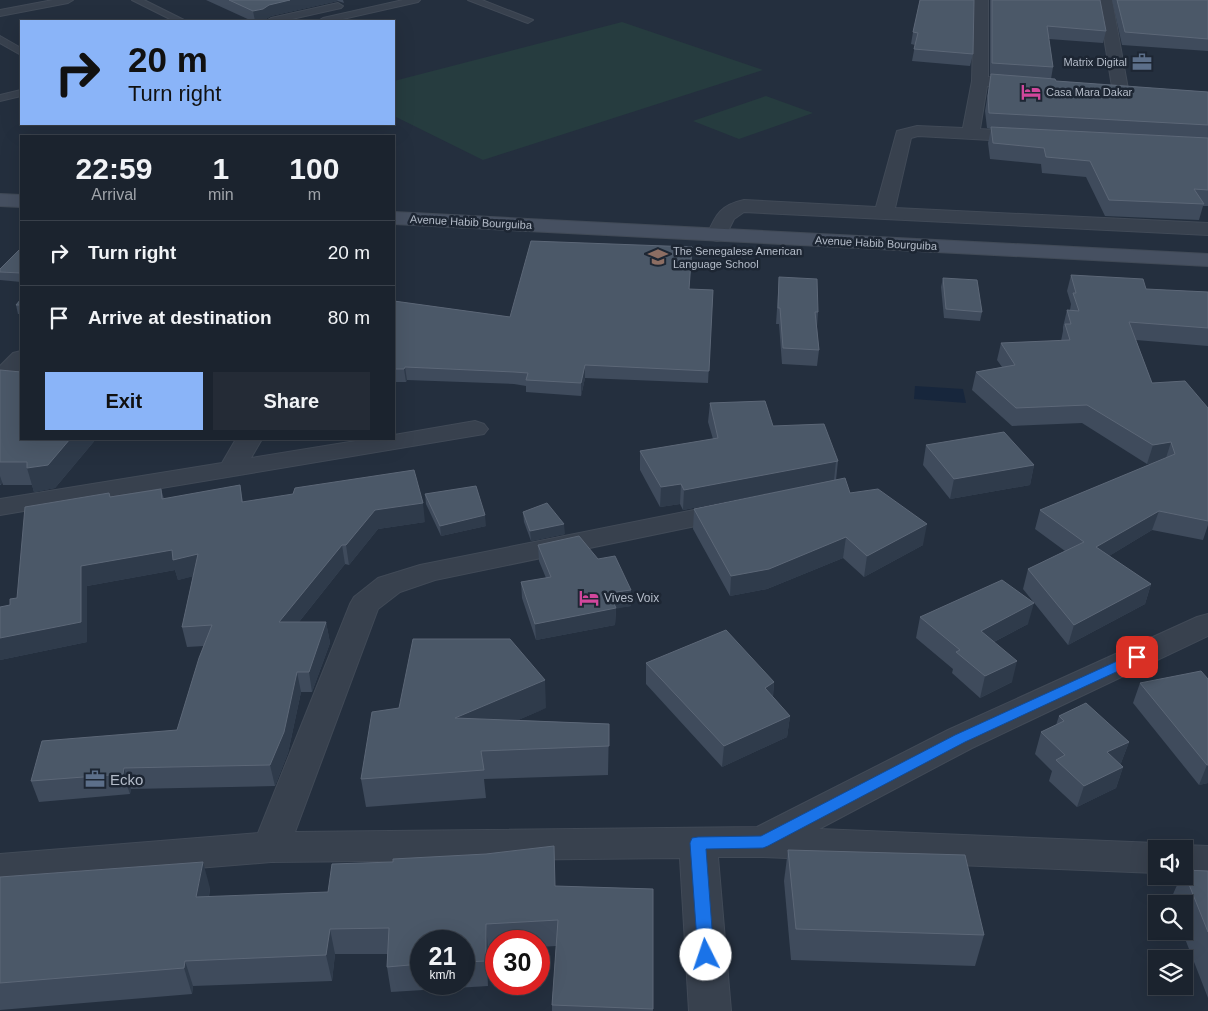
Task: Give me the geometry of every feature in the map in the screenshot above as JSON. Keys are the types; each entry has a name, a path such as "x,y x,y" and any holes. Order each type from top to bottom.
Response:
{"main road":[{"path":"0,200 20,201"},
{"name":"Avenue Habib Bourguiba","path":"395,218 1208,260"}],"street":[{"path":"971,134 980,81 981,0"},
{"path":"1105,0 1121,93"},
{"path":"980,81 1046,87"},
{"path":"1102,91 1208,101"},
{"path":"884,213 904,135 918,132 1040,138"},
{"path":"717,234 726,214 737,207 1208,229"},
{"path":"0,380 20,359"},
{"path":"0,507 475,429"},
{"path":"231,469 248,440"},
{"path":"270,847 365,604 389,585 430,572 757,505"},
{"path":"763,842 960,739 1208,624"},
{"path":"0,869 270,847 763,842 1148,858"},
{"path":"698,843 710,1011"},
{"path":"1193,860 1208,860"}],"lane":[{"path":"0,13 39,2 68,0"},
{"path":"137,0 179,20"},
{"path":"327,20 415,0"},
{"path":"473,0 528,20"},
{"path":"275,20 344,4"},
{"path":"0,38 20,51"},
{"path":"0,48 12,46"},
{"path":"0,98 20,93"}],"green space":[{"path":"622,22 763,70 483,160 395,116 395,81"},
{"path":"766,96 813,113 739,139 693,121"}],"water":[{"path":"915,386 963,389 966,403 914,399"}],"building":[{"path":"229,0 290,0 253,11"},
{"path":"920,0 974,0 973,54 914,49 918,33 913,32"},
{"path":"992,0 1100,0 1106,31 1047,26 1053,67 992,63"},
{"path":"1117,0 1208,0 1208,39 1125,32"},
{"path":"991,74 1055,79 1056,81 1208,92 1208,125 989,113 988,96"},
{"path":"991,127 1208,138 1208,190 1194,189 1204,204 1109,200 1090,161 1046,157 1044,148 993,143"},
{"path":"531,241 692,247 689,289 713,290 709,371 585,365 581,383 526,380 528,373 405,367 404,369 395,369 395,301 510,317"},
{"path":"20,249 20,273 0,272 0,269"},
{"path":"1071,275 1143,279 1146,289 1208,292 1208,328 1129,322 1152,383 1185,381 1208,408 1208,521 1159,511 1096,547 1151,584 1074,625 1028,569 1084,542 1040,510 1175,454 1171,442 1153,445 1087,405 1016,408 976,372 1015,365 1001,343 1070,340 1065,324 1071,324 1067,310 1079,311 1073,293 1076,293"},
{"path":"779,277 817,279 818,312 815,312 819,350 783,348 780,308 778,308"},
{"path":"943,278 977,280 982,312 946,309"},
{"path":"0,370 20,372 20,440 69,440 48,465 27,468 27,462 0,462"},
{"path":"765,401 773,426 824,424 838,461 684,490 681,484 661,487 640,451 718,438 710,403"},
{"path":"1004,432 1034,465 954,479 926,445"},
{"path":"414,470 423,503 375,510 346,545 342,545 279,622 326,622 309,672 297,672 284,732 270,765 124,768 123,774 31,781 42,741 177,730 199,658 212,625 182,627 198,554 173,560 172,550 81,566 81,622 0,638 0,607 10,605 10,599 17,598 25,507 109,493 110,497 161,489 162,499 240,485 242,502 293,494 295,488"},
{"path":"845,478 850,493 878,489 927,524 867,556 846,537 769,569 731,576 694,509"},
{"path":"476,486 485,515 440,526 425,494"},
{"path":"547,503 564,524 530,531 523,512"},
{"path":"579,536 598,559 615,556 631,590 609,593 616,608 535,624 521,582 551,577 538,545"},
{"path":"1002,580 1034,603 981,631 1017,661 985,676 956,652 960,650 920,617"},
{"path":"726,630 774,682 765,688 790,716 724,746 646,663"},
{"path":"413,639 510,639 545,680 455,718 609,724 609,746 481,751 484,770 361,779 372,712 399,708"},
{"path":"1201,671 1208,679 1208,765 1140,683"},
{"path":"1086,703 1129,742 1107,752 1123,767 1084,786 1056,760 1065,755 1041,732 1064,721 1059,716"},
{"path":"554,846 555,886 653,889 653,1009 552,1005 558,920 486,924 485,961 475,962 475,930 410,930 410,965 387,967 389,928 330,929 326,955 185,961 184,968 0,983 0,877 203,862 196,897 328,892 332,864 393,862 393,859 486,854"},
{"path":"788,850 965,855 984,935 796,929"},
{"path":"1193,870 1208,871 1208,932 1189,885 1193,885"}],"place":[{"name":"Matrix Digital","path":"1142,62"},
{"name":"Casa Mara Dakar","path":"1031,92"},
{"name":"The Senegalese American Language School","path":"658,257"},
{"name":"Vives Voix","path":"589,598"},
{"name":"Ecko","path":"95,779"}],"route":[{"path":"706,955 698,843 763,842 960,739 1137,657"}]}
